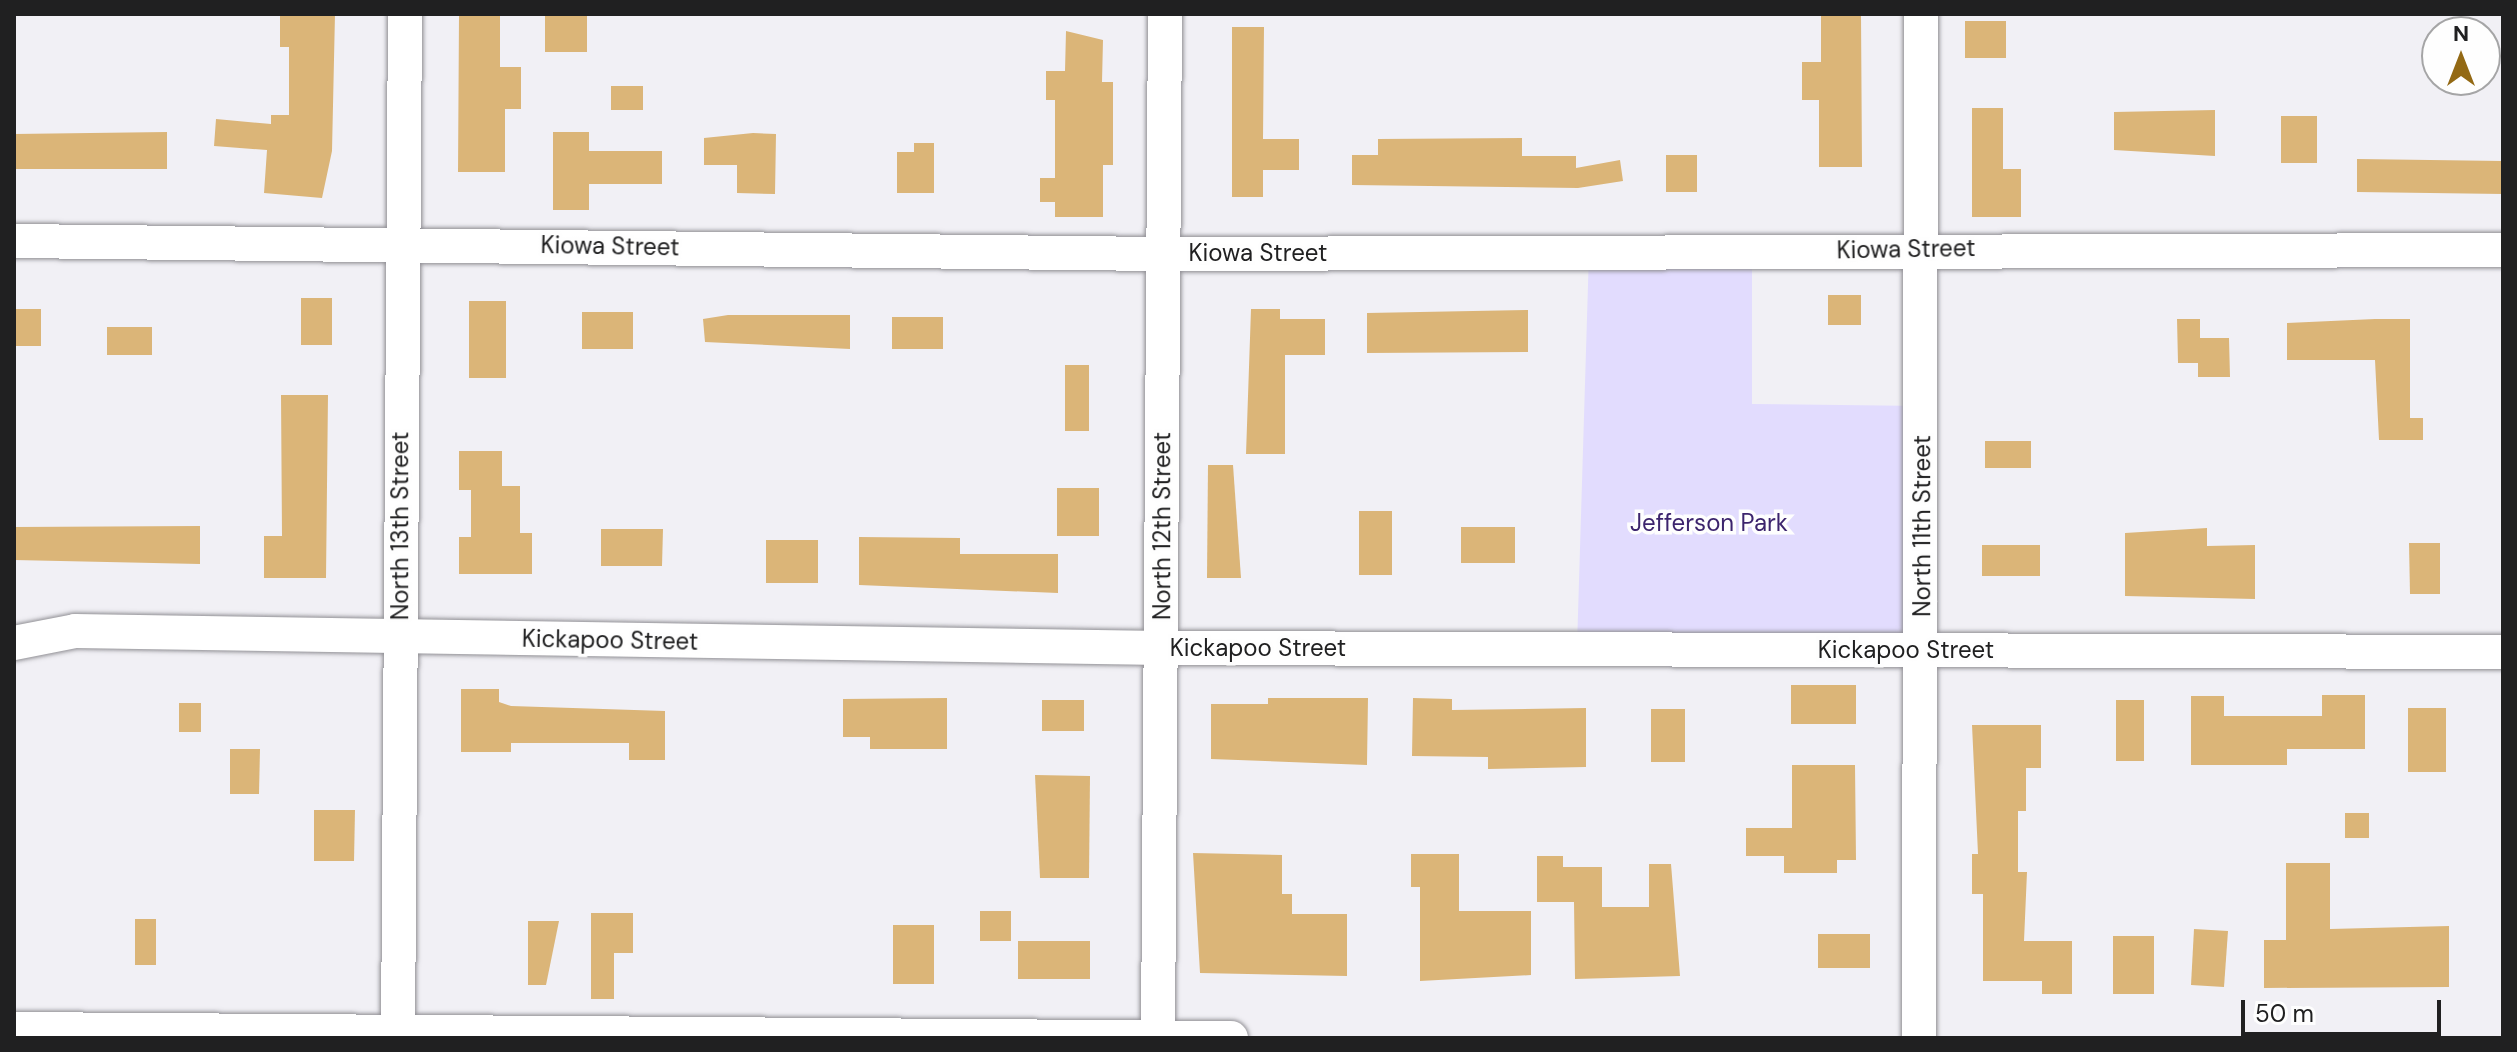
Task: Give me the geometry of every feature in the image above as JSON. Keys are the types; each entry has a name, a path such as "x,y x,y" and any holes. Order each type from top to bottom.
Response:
{"street":[{"name":"North 13th Street","path":"398,1036 405,14"},
{"name":"North 12th Street","path":"1158,1038 1165,14"},
{"name":"North 11th Street","path":"1919,1038 1921,14"},
{"name":"Kiowa Street","path":"14,241 403,240 1161,254 1922,248 2503,250"},
{"name":"Kickapoo Street","path":"14,643 75,631 1162,648 2503,652"},
{"path":"14,1029 398,1036 1231,1038"}],"green space":[{"name":"Jefferson Park","path":"1752,251 1752,404 1923,406 1922,651 1577,647 1589,252"}],"building":[{"path":"280,14 335,14 332,151 322,198 264,193 267,150 214,146 216,119 271,124 271,115 289,115 289,47 280,47"},
{"path":"459,14 500,14 500,67 521,67 521,109 505,109 505,172 458,172"},
{"path":"545,14 587,14 587,52 545,52"},
{"path":"1821,14 1861,14 1862,167 1819,167 1819,100 1802,100 1802,62 1821,62"},
{"path":"1965,21 2006,21 2006,58 1965,58"},
{"path":"1232,27 1264,27 1263,139 1299,139 1299,170 1263,170 1263,197 1232,197"},
{"path":"1066,31 1103,40 1102,82 1113,82 1113,165 1103,165 1103,217 1055,217 1055,202 1040,202 1040,178 1055,178 1055,100 1046,100 1046,71 1065,71"},
{"path":"611,86 643,86 643,110 611,110"},
{"path":"1972,108 2003,108 2003,169 2021,169 2021,217 1972,217"},
{"path":"2215,110 2215,156 2114,150 2114,112"},
{"path":"2281,116 2317,116 2317,163 2281,163"},
{"path":"167,132 167,169 14,169 14,134"},
{"path":"553,132 589,132 589,151 662,151 662,184 589,184 589,210 553,210"},
{"path":"776,134 775,194 737,193 737,165 704,165 704,138"},
{"path":"1522,138 1522,156 1576,156 1576,168 1620,160 1623,181 1578,188 1352,185 1352,155 1378,155 1378,139"},
{"path":"914,143 934,143 934,193 897,193 897,152 914,152"},
{"path":"1666,155 1697,155 1697,192 1666,192"},
{"path":"2357,159 2503,161 2503,194 2357,192"},
{"path":"1828,295 1861,295 1861,325 1828,325"},
{"path":"301,298 332,298 332,345 301,345"},
{"path":"469,301 506,301 506,378 469,378"},
{"path":"14,309 41,309 41,346 14,346"},
{"path":"1251,309 1280,309 1280,319 1325,319 1325,355 1285,355 1285,454 1246,454"},
{"path":"1528,310 1528,352 1367,353 1367,313"},
{"path":"582,312 633,312 633,349 582,349"},
{"path":"728,315 850,315 850,349 705,342 703,319"},
{"path":"892,317 943,317 943,349 892,349"},
{"path":"2177,319 2200,319 2200,338 2229,338 2230,377 2198,377 2198,363 2178,363"},
{"path":"2410,319 2410,418 2423,418 2423,440 2379,440 2375,360 2287,360 2287,323"},
{"path":"107,327 152,327 152,355 107,355"},
{"path":"1065,365 1089,365 1089,431 1065,431"},
{"path":"281,395 328,395 326,578 264,578 264,536 282,536"},
{"path":"1985,441 2031,441 2031,468 1985,468"},
{"path":"459,451 502,451 502,486 520,486 520,533 532,533 532,574 459,574 459,537 471,537 471,490 459,490"},
{"path":"1208,465 1233,465 1241,578 1207,578"},
{"path":"1057,488 1099,488 1099,536 1057,536"},
{"path":"1359,511 1392,511 1392,575 1359,575"},
{"path":"200,526 200,564 14,560 14,527"},
{"path":"1461,527 1515,527 1515,563 1461,563"},
{"path":"2207,528 2207,546 2255,545 2255,599 2125,596 2125,533"},
{"path":"601,529 663,529 662,566 601,566"},
{"path":"859,537 960,538 960,554 1058,554 1058,593 859,585"},
{"path":"766,540 818,540 818,583 766,583"},
{"path":"2409,543 2440,543 2440,594 2410,594"},
{"path":"1982,545 2040,545 2040,576 1982,576"},
{"path":"1791,685 1856,685 1856,724 1791,724"},
{"path":"461,689 499,689 499,702 511,706 665,711 665,760 629,760 629,743 511,743 511,752 461,752"},
{"path":"2322,695 2365,695 2365,749 2287,749 2287,765 2191,765 2191,696 2224,696 2224,716 2322,716"},
{"path":"947,698 947,749 870,749 870,737 843,737 843,699"},
{"path":"1268,698 1368,698 1367,765 1211,759 1211,704 1268,704"},
{"path":"1413,698 1452,699 1452,710 1586,708 1586,767 1488,769 1488,757 1412,756"},
{"path":"1042,700 1084,700 1084,731 1042,731"},
{"path":"2116,700 2144,700 2144,761 2116,761"},
{"path":"179,703 201,703 201,732 179,732"},
{"path":"2408,708 2446,708 2446,772 2408,772"},
{"path":"1651,709 1685,709 1685,762 1651,762"},
{"path":"1972,725 2041,725 2041,768 2026,768 2026,811 2018,811 2018,872 2027,872 2024,941 2072,941 2072,994 2042,994 2042,981 1983,981 1983,894 1972,894 1972,854 1978,854"},
{"path":"230,749 260,749 259,794 230,794"},
{"path":"1792,765 1855,765 1856,860 1837,860 1837,873 1784,873 1784,856 1746,856 1746,828 1792,828"},
{"path":"1035,775 1090,776 1089,878 1040,878"},
{"path":"314,810 355,810 354,861 314,861"},
{"path":"2345,813 2369,813 2369,838 2345,838"},
{"path":"1193,853 1282,855 1282,894 1292,894 1292,914 1347,914 1347,976 1200,973"},
{"path":"1411,854 1459,854 1459,911 1531,911 1531,975 1420,981 1420,887 1411,887"},
{"path":"1537,856 1563,856 1563,867 1602,867 1602,907 1649,907 1649,864 1671,864 1680,976 1575,979 1574,902 1537,902"},
{"path":"2286,863 2330,863 2330,929 2449,926 2449,987 2264,988 2264,940 2286,940"},
{"path":"980,911 1011,911 1011,941 980,941"},
{"path":"591,913 633,913 633,953 614,953 614,999 591,999"},
{"path":"135,919 156,919 156,965 135,965"},
{"path":"528,921 559,921 546,985 528,985"},
{"path":"893,925 934,925 934,984 893,984"},
{"path":"2194,929 2228,931 2224,987 2191,985"},
{"path":"1818,934 1870,934 1870,968 1818,968"},
{"path":"2113,936 2154,936 2154,994 2113,994"},
{"path":"1018,941 1090,941 1090,979 1018,979"}]}
